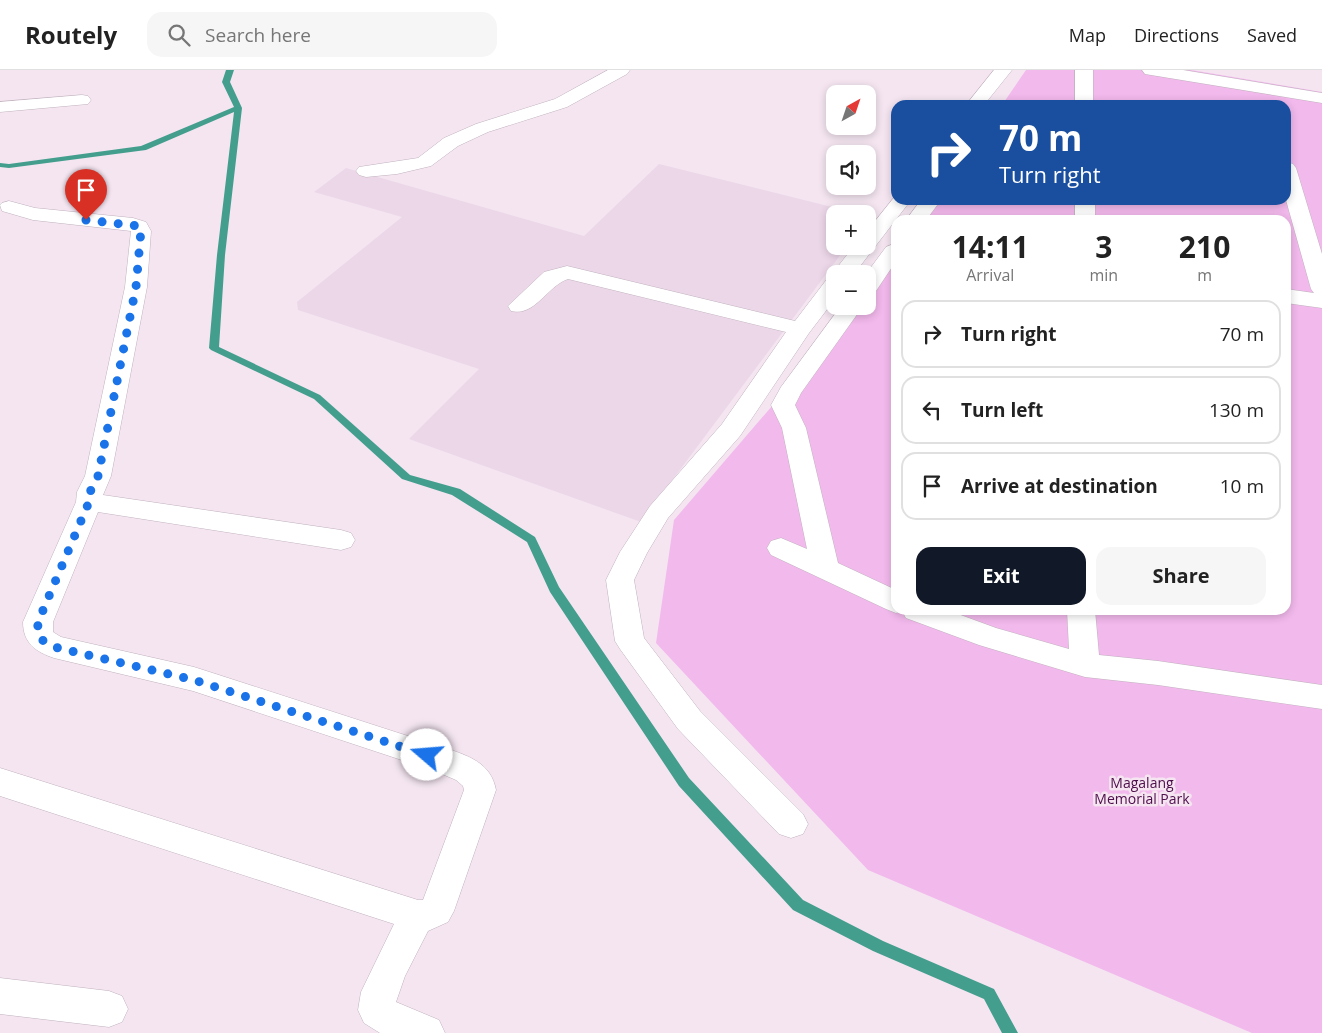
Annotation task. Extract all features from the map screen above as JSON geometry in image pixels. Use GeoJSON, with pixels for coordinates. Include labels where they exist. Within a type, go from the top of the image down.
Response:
{"type":"FeatureCollection","features":[{"type":"Feature","properties":{"kind":"street"},"geometry":{"type":"LineString","coordinates":[[366,171],[397,168],[424,162],[451,142],[482,128],[561,103],[621,70]]}},
{"type":"Feature","properties":{"kind":"street"},"geometry":{"type":"LineString","coordinates":[[979,100],[1003,70]]}},
{"type":"Feature","properties":{"kind":"street"},"geometry":{"type":"LineString","coordinates":[[1084,70],[1084,100]]}},
{"type":"Feature","properties":{"kind":"street"},"geometry":{"type":"LineString","coordinates":[[1151,70],[1322,83]]}},
{"type":"Feature","properties":{"kind":"street"},"geometry":{"type":"LineString","coordinates":[[1254,77],[1322,98]]}},
{"type":"Feature","properties":{"kind":"street"},"geometry":{"type":"LineString","coordinates":[[1254,77],[1266,100]]}},
{"type":"Feature","properties":{"kind":"street"},"geometry":{"type":"LineString","coordinates":[[0,107],[82,100]]}},
{"type":"Feature","properties":{"kind":"street"},"geometry":{"type":"LineString","coordinates":[[1291,185],[1322,289]]}},
{"type":"Feature","properties":{"kind":"street"},"geometry":{"type":"LineString","coordinates":[[876,232],[897,205]]}},
{"type":"Feature","properties":{"kind":"street"},"geometry":{"type":"LineString","coordinates":[[0,782],[400,912],[418,916],[430,915],[436,911],[480,790],[480,782],[471,772],[444,761],[194,680],[54,647],[41,640],[37,633],[38,622],[89,502],[90,492],[98,476],[136,287],[141,230],[139,226],[133,224],[33,214],[9,208]]}},
{"type":"Feature","properties":{"kind":"street"},"geometry":{"type":"LineString","coordinates":[[876,274],[891,252]]}},
{"type":"Feature","properties":{"kind":"street"},"geometry":{"type":"LineString","coordinates":[[850,265],[858,255]]}},
{"type":"Feature","properties":{"kind":"street"},"geometry":{"type":"LineString","coordinates":[[519,306],[552,277],[567,272],[800,329]]}},
{"type":"Feature","properties":{"kind":"street"},"geometry":{"type":"LineString","coordinates":[[791,824],[689,720],[630,641],[620,580],[634,552],[659,512],[731,430],[800,329],[826,296]]}},
{"type":"Feature","properties":{"kind":"street"},"geometry":{"type":"LineString","coordinates":[[1291,297],[1322,301]]}},
{"type":"Feature","properties":{"kind":"street"},"geometry":{"type":"LineString","coordinates":[[825,569],[794,428],[783,405],[790,392],[846,315]]}},
{"type":"Feature","properties":{"kind":"street"},"geometry":{"type":"LineString","coordinates":[[89,502],[341,540]]}},
{"type":"Feature","properties":{"kind":"street"},"geometry":{"type":"LineString","coordinates":[[781,548],[891,600]]}},
{"type":"Feature","properties":{"kind":"street"},"geometry":{"type":"LineString","coordinates":[[930,615],[989,637],[1085,665],[1158,673],[1322,697]]}},
{"type":"Feature","properties":{"kind":"street"},"geometry":{"type":"LineString","coordinates":[[1081,615],[1085,665]]}},
{"type":"Feature","properties":{"kind":"street"},"geometry":{"type":"LineString","coordinates":[[418,916],[381,987],[376,1003],[377,1010],[384,1016],[426,1033]]}},
{"type":"Feature","properties":{"kind":"street"},"geometry":{"type":"LineString","coordinates":[[0,996],[109,1009]]}},
{"type":"Feature","properties":{"kind":"shaded area"},"geometry":{"type":"Polygon","coordinates":[[[659,164],[826,206],[826,255],[840,255],[833,265],[826,265],[826,274],[641,522],[409,439],[479,369],[298,310],[297,302],[402,217],[314,192],[346,168],[584,236],[659,164]]]}},
{"type":"Feature","properties":{"kind":"green space","name":"Magalang Memorial Park"},"geometry":{"type":"Polygon","coordinates":[[[1026,70],[1191,70],[1322,92],[1322,1033],[1252,1033],[868,870],[656,643],[674,520],[850,315],[876,315],[876,284],[891,263],[891,615],[1291,615],[1291,215],[924,215],[932,205],[1291,205],[1291,100],[1005,100],[1026,70]]]}},
{"type":"Feature","properties":{"kind":"waterway"},"geometry":{"type":"LineString","coordinates":[[230,70],[226,82],[238,108]]}},
{"type":"Feature","properties":{"kind":"waterway"},"geometry":{"type":"LineString","coordinates":[[0,165],[9,166],[143,148],[238,108]]}},
{"type":"Feature","properties":{"kind":"waterway"},"geometry":{"type":"LineString","coordinates":[[238,108],[221,255],[214,348],[317,397],[406,477],[456,492],[531,540],[554,589],[684,782],[798,905],[878,946],[989,994],[1010,1033]]}},
{"type":"Feature","properties":{"kind":"route"},"geometry":{"type":"LineString","coordinates":[[86,220],[139,226],[141,230],[136,287],[114,405],[98,476],[90,492],[89,502],[38,622],[37,633],[41,640],[54,647],[194,680],[427,755]]}}]}
